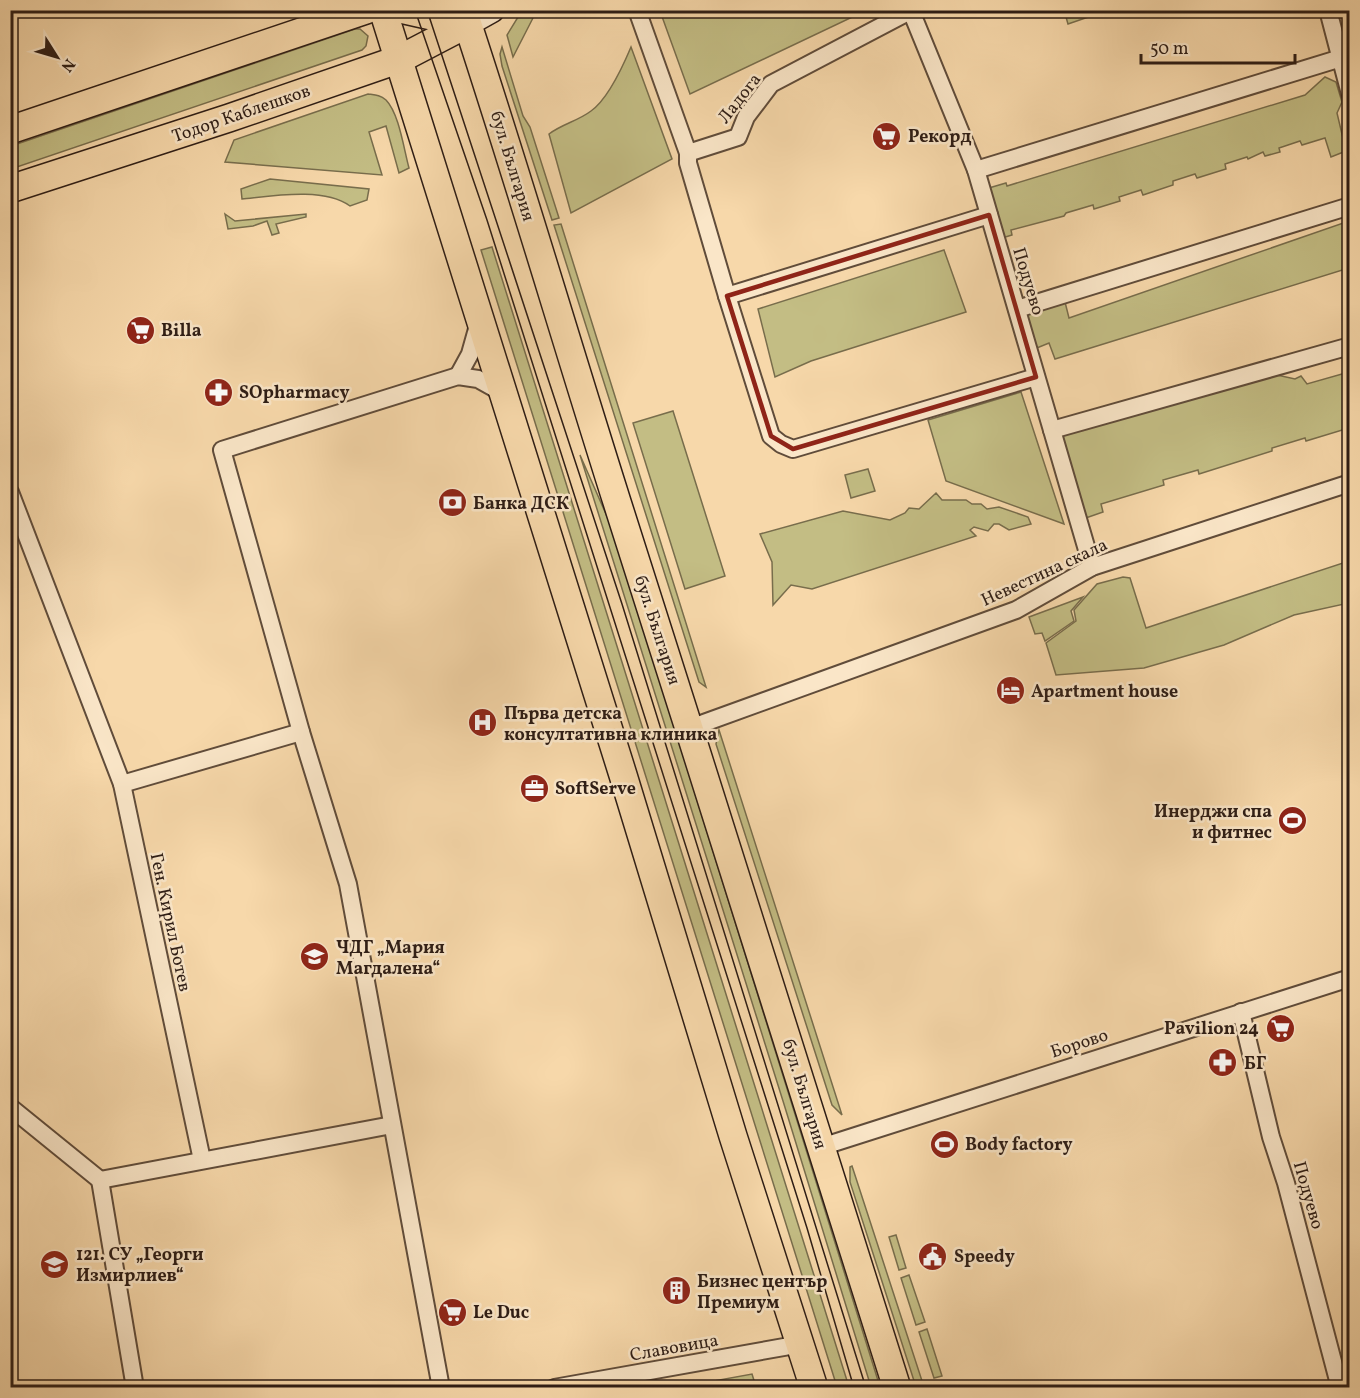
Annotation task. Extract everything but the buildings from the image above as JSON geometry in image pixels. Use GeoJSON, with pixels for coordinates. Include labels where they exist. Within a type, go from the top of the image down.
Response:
{"type":"FeatureCollection","features":[{"type":"Feature","properties":{"kind":"main road"},"geometry":{"type":"LineString","coordinates":[[10,130],[366,10]]}},
{"type":"Feature","properties":{"kind":"main road"},"geometry":{"type":"LineString","coordinates":[[383,10],[733,1136],[814,1388]]}},
{"type":"Feature","properties":{"kind":"main road"},"geometry":{"type":"LineString","coordinates":[[405,10],[465,17]]}},
{"type":"Feature","properties":{"kind":"main road","name":"Тодор Каблешков"},"geometry":{"type":"LineString","coordinates":[[10,189],[229,118],[399,59],[465,17],[492,10]]}},
{"type":"Feature","properties":{"kind":"main road","name":"бул. България"},"geometry":{"type":"LineString","coordinates":[[465,17],[897,1388]]}},
{"type":"Feature","properties":{"kind":"street"},"geometry":{"type":"LineString","coordinates":[[637,10],[688,153],[688,163],[727,296],[771,436],[792,449],[1036,377]]}},
{"type":"Feature","properties":{"kind":"street"},"geometry":{"type":"LineString","coordinates":[[1328,10],[1350,94]]}},
{"type":"Feature","properties":{"kind":"street","name":"Ладога"},"geometry":{"type":"LineString","coordinates":[[688,153],[738,137],[746,117],[771,84],[912,11]]}},
{"type":"Feature","properties":{"kind":"street","name":"Подуево"},"geometry":{"type":"LineString","coordinates":[[912,11],[976,170],[1092,567]]}},
{"type":"Feature","properties":{"kind":"street"},"geometry":{"type":"LineString","coordinates":[[976,170],[1341,58]]}},
{"type":"Feature","properties":{"kind":"street"},"geometry":{"type":"LineString","coordinates":[[1017,309],[1350,206]]}},
{"type":"Feature","properties":{"kind":"street"},"geometry":{"type":"LineString","coordinates":[[727,296],[989,215]]}},
{"type":"Feature","properties":{"kind":"street"},"geometry":{"type":"LineString","coordinates":[[458,376],[476,337],[480,318]]}},
{"type":"Feature","properties":{"kind":"street"},"geometry":{"type":"LineString","coordinates":[[1052,430],[1350,346]]}},
{"type":"Feature","properties":{"kind":"street"},"geometry":{"type":"LineString","coordinates":[[441,1388],[348,884],[301,732],[222,450],[458,376],[478,379],[504,394]]}},
{"type":"Feature","properties":{"kind":"street","name":"Невестина скала"},"geometry":{"type":"LineString","coordinates":[[690,728],[1016,610],[1092,567],[1350,483]]}},
{"type":"Feature","properties":{"kind":"street","name":"Ген. Кирил Ботев"},"geometry":{"type":"LineString","coordinates":[[10,492],[122,784],[202,1160]]}},
{"type":"Feature","properties":{"kind":"street"},"geometry":{"type":"LineString","coordinates":[[122,784],[301,732]]}},
{"type":"Feature","properties":{"kind":"street","name":"Борово"},"geometry":{"type":"LineString","coordinates":[[821,1147],[1350,978]]}},
{"type":"Feature","properties":{"kind":"street","name":"Подуево"},"geometry":{"type":"LineString","coordinates":[[1241,1012],[1271,1137],[1286,1183],[1341,1388]]}},
{"type":"Feature","properties":{"kind":"street"},"geometry":{"type":"LineString","coordinates":[[10,1107],[100,1180],[135,1388]]}},
{"type":"Feature","properties":{"kind":"street"},"geometry":{"type":"LineString","coordinates":[[100,1180],[392,1125]]}},
{"type":"Feature","properties":{"kind":"street","name":"Славовица"},"geometry":{"type":"LineString","coordinates":[[554,1388],[801,1344]]}},
{"type":"Feature","properties":{"kind":"highlighted area"},"geometry":{"type":"Polygon","coordinates":[[[989,215],[1036,377],[793,449],[771,436],[727,296],[989,215]]]}},
{"type":"Feature","properties":{"kind":"shaded area"},"geometry":{"type":"Polygon","coordinates":[[[709,10],[865,11],[690,94],[660,11],[689,11],[691,16],[709,10]]]}},
{"type":"Feature","properties":{"kind":"shaded area"},"geometry":{"type":"Polygon","coordinates":[[[1064,10],[1106,10],[1106,11],[1068,24],[1064,10]]]}},
{"type":"Feature","properties":{"kind":"shaded area"},"geometry":{"type":"Polygon","coordinates":[[[527,11],[547,12],[534,16],[513,57],[507,35],[518,17],[527,11]]]}},
{"type":"Feature","properties":{"kind":"shaded area"},"geometry":{"type":"Polygon","coordinates":[[[360,29],[368,36],[366,46],[362,50],[11,169],[11,146],[360,29]]]}},
{"type":"Feature","properties":{"kind":"shaded area"},"geometry":{"type":"Polygon","coordinates":[[[502,47],[523,116],[530,127],[559,218],[552,220],[502,66],[500,54],[502,47]]]}},
{"type":"Feature","properties":{"kind":"shaded area"},"geometry":{"type":"Polygon","coordinates":[[[631,47],[672,159],[571,213],[549,134],[597,106],[614,82],[631,47]]]}},
{"type":"Feature","properties":{"kind":"shaded area"},"geometry":{"type":"Polygon","coordinates":[[[1325,77],[1336,82],[1342,102],[1337,113],[1346,151],[1331,157],[1325,138],[1302,145],[1300,141],[1279,148],[1280,152],[1265,156],[1263,152],[1248,159],[1247,157],[1225,164],[1226,169],[1197,178],[1195,174],[1173,181],[1173,185],[1143,195],[1141,190],[1119,197],[1120,201],[1094,209],[1093,205],[1066,213],[1064,216],[1011,230],[1012,235],[1002,238],[982,190],[1006,183],[1007,186],[1305,95],[1325,77]]]}},
{"type":"Feature","properties":{"kind":"shaded area"},"geometry":{"type":"Polygon","coordinates":[[[368,94],[384,98],[391,106],[409,168],[399,173],[386,126],[369,132],[382,175],[225,162],[234,140],[368,94]]]}},
{"type":"Feature","properties":{"kind":"shaded area"},"geometry":{"type":"Polygon","coordinates":[[[270,179],[369,189],[367,200],[350,206],[326,196],[298,194],[242,199],[241,189],[270,179]]]}},
{"type":"Feature","properties":{"kind":"shaded area"},"geometry":{"type":"Polygon","coordinates":[[[225,214],[235,221],[306,214],[306,217],[276,224],[279,233],[272,235],[267,221],[253,226],[228,229],[225,214]]]}},
{"type":"Feature","properties":{"kind":"shaded area"},"geometry":{"type":"Polygon","coordinates":[[[1349,221],[1349,268],[1055,359],[1049,343],[1032,350],[1021,312],[1064,298],[1069,318],[1349,221]]]}},
{"type":"Feature","properties":{"kind":"shaded area"},"geometry":{"type":"Polygon","coordinates":[[[561,224],[706,687],[699,682],[554,225],[561,224]]]}},
{"type":"Feature","properties":{"kind":"shaded area"},"geometry":{"type":"Polygon","coordinates":[[[492,247],[849,1387],[837,1387],[481,250],[492,247]]]}},
{"type":"Feature","properties":{"kind":"shaded area"},"geometry":{"type":"Polygon","coordinates":[[[944,250],[966,312],[811,361],[775,377],[758,309],[944,250]]]}},
{"type":"Feature","properties":{"kind":"shaded area"},"geometry":{"type":"Polygon","coordinates":[[[1349,372],[1349,428],[1272,448],[1272,451],[1199,474],[1198,470],[1163,480],[1164,485],[1101,504],[1103,512],[1080,520],[1053,430],[1277,375],[1295,379],[1301,376],[1307,384],[1349,372]]]}},
{"type":"Feature","properties":{"kind":"shaded area"},"geometry":{"type":"Polygon","coordinates":[[[1021,392],[1064,524],[946,481],[928,420],[1021,392]]]}},
{"type":"Feature","properties":{"kind":"shaded area"},"geometry":{"type":"Polygon","coordinates":[[[673,411],[725,576],[685,589],[633,423],[673,411]]]}},
{"type":"Feature","properties":{"kind":"shaded area"},"geometry":{"type":"Polygon","coordinates":[[[580,455],[613,530],[880,1387],[871,1387],[580,455]]]}},
{"type":"Feature","properties":{"kind":"shaded area"},"geometry":{"type":"Polygon","coordinates":[[[868,469],[875,491],[851,498],[845,475],[868,469]]]}},
{"type":"Feature","properties":{"kind":"shaded area"},"geometry":{"type":"Polygon","coordinates":[[[936,493],[942,500],[966,500],[972,504],[981,504],[987,509],[999,507],[1028,517],[1031,524],[1009,530],[999,524],[994,524],[988,531],[974,527],[970,530],[976,536],[812,589],[791,585],[773,605],[772,562],[760,534],[843,511],[890,520],[905,513],[909,508],[919,509],[936,493]]]}},
{"type":"Feature","properties":{"kind":"shaded area"},"geometry":{"type":"Polygon","coordinates":[[[1349,561],[1349,603],[1294,615],[1224,645],[1144,668],[1056,675],[1046,643],[1076,621],[1074,610],[1097,584],[1123,577],[1130,578],[1146,628],[1349,561]]]}},
{"type":"Feature","properties":{"kind":"shaded area"},"geometry":{"type":"Polygon","coordinates":[[[1083,597],[1071,611],[1074,621],[1045,641],[1042,633],[1035,634],[1029,617],[1083,597]]]}},
{"type":"Feature","properties":{"kind":"shaded area"},"geometry":{"type":"Polygon","coordinates":[[[719,730],[842,1115],[832,1105],[716,744],[719,730]]]}},
{"type":"Feature","properties":{"kind":"shaded area"},"geometry":{"type":"Polygon","coordinates":[[[852,1166],[924,1387],[916,1387],[850,1182],[850,1167],[852,1166]]]}},
{"type":"Feature","properties":{"kind":"shaded area"},"geometry":{"type":"Polygon","coordinates":[[[896,1235],[906,1268],[899,1270],[889,1237],[896,1235]]]}},
{"type":"Feature","properties":{"kind":"shaded area"},"geometry":{"type":"Polygon","coordinates":[[[909,1275],[925,1322],[916,1325],[901,1278],[909,1275]]]}},
{"type":"Feature","properties":{"kind":"shaded area"},"geometry":{"type":"Polygon","coordinates":[[[927,1329],[942,1376],[934,1378],[919,1332],[927,1329]]]}},
{"type":"Feature","properties":{"kind":"shaded area"},"geometry":{"type":"Polygon","coordinates":[[[752,1374],[756,1387],[681,1387],[752,1374]]]}},
{"type":"Feature","properties":{"kind":"tram line"},"geometry":{"type":"LineString","coordinates":[[415,10],[487,220],[807,1228],[854,1388]]}},
{"type":"Feature","properties":{"kind":"tram line"},"geometry":{"type":"LineString","coordinates":[[427,10],[622,604],[866,1388]]}},
{"type":"Feature","properties":{"kind":"place","name":"Рекорд"},"geometry":{"type":"Point","coordinates":[887,136]}},
{"type":"Feature","properties":{"kind":"place","name":"Billa"},"geometry":{"type":"Point","coordinates":[140,330]}},
{"type":"Feature","properties":{"kind":"place","name":"SOpharmacy"},"geometry":{"type":"Point","coordinates":[218,392]}},
{"type":"Feature","properties":{"kind":"place","name":"Банка ДСК"},"geometry":{"type":"Point","coordinates":[452,503]}},
{"type":"Feature","properties":{"kind":"place","name":"Apartment house"},"geometry":{"type":"Point","coordinates":[1010,691]}},
{"type":"Feature","properties":{"kind":"place","name":"Първа детска консултативна клиника"},"geometry":{"type":"Point","coordinates":[483,723]}},
{"type":"Feature","properties":{"kind":"place","name":"SoftServe"},"geometry":{"type":"Point","coordinates":[534,788]}},
{"type":"Feature","properties":{"kind":"place","name":"Инерджи спа и фитнес"},"geometry":{"type":"Point","coordinates":[1293,821]}},
{"type":"Feature","properties":{"kind":"place","name":"ЧДГ „Мария Магдалена“"},"geometry":{"type":"Point","coordinates":[315,957]}},
{"type":"Feature","properties":{"kind":"place","name":"Pavilion 24"},"geometry":{"type":"Point","coordinates":[1280,1028]}},
{"type":"Feature","properties":{"kind":"place","name":"БГ"},"geometry":{"type":"Point","coordinates":[1223,1063]}},
{"type":"Feature","properties":{"kind":"place","name":"Body factory"},"geometry":{"type":"Point","coordinates":[944,1144]}},
{"type":"Feature","properties":{"kind":"place","name":"Speedy"},"geometry":{"type":"Point","coordinates":[933,1256]}},
{"type":"Feature","properties":{"kind":"place","name":"121. СУ „Георги Измирлиев“"},"geometry":{"type":"Point","coordinates":[55,1264]}},
{"type":"Feature","properties":{"kind":"place","name":"Бизнес център Премиум"},"geometry":{"type":"Point","coordinates":[676,1291]}},
{"type":"Feature","properties":{"kind":"place","name":"Le Duc"},"geometry":{"type":"Point","coordinates":[452,1312]}}]}
